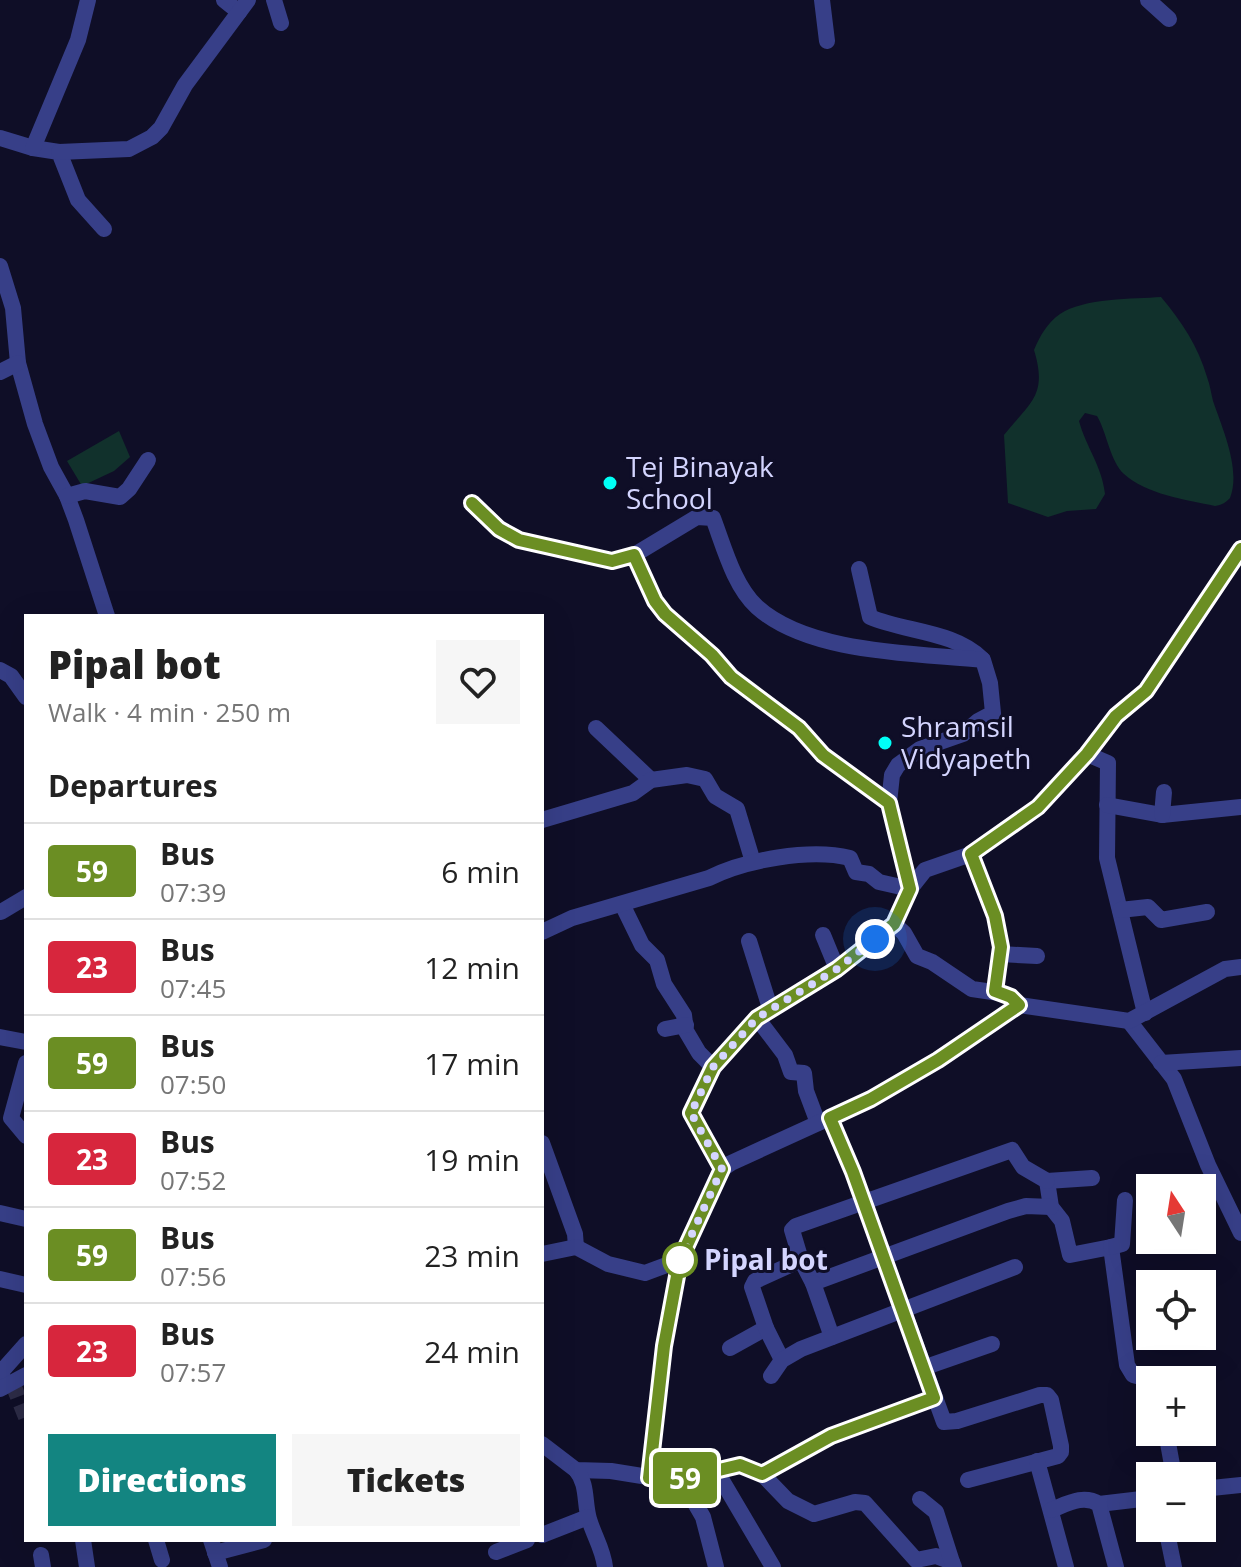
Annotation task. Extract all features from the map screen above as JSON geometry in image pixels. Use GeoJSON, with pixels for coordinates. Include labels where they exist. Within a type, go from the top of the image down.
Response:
{"type":"FeatureCollection","features":[{"type":"Feature","properties":{"kind":"street"},"geometry":{"type":"LineString","coordinates":[[33,148],[78,40],[88,0]]}},
{"type":"Feature","properties":{"kind":"street"},"geometry":{"type":"LineString","coordinates":[[0,138],[59,152],[129,149],[152,137],[161,128],[185,85],[244,6],[224,0]]}},
{"type":"Feature","properties":{"kind":"street"},"geometry":{"type":"LineString","coordinates":[[274,0],[281,23]]}},
{"type":"Feature","properties":{"kind":"street"},"geometry":{"type":"LineString","coordinates":[[822,0],[827,41]]}},
{"type":"Feature","properties":{"kind":"street"},"geometry":{"type":"LineString","coordinates":[[1148,0],[1169,19]]}},
{"type":"Feature","properties":{"kind":"street"},"geometry":{"type":"LineString","coordinates":[[59,152],[78,200],[104,229]]}},
{"type":"Feature","properties":{"kind":"street"},"geometry":{"type":"LineString","coordinates":[[0,266],[13,308],[18,363],[45,452],[67,496],[106,614]]}},
{"type":"Feature","properties":{"kind":"street"},"geometry":{"type":"LineString","coordinates":[[0,372],[18,363]]}},
{"type":"Feature","properties":{"kind":"street"},"geometry":{"type":"LineString","coordinates":[[67,496],[85,491],[120,497],[148,460]]}},
{"type":"Feature","properties":{"kind":"street"},"geometry":{"type":"LineString","coordinates":[[472,503],[499,529],[519,540],[612,561],[634,555],[697,517],[713,518],[731,565],[745,590],[756,606],[787,627],[819,638],[885,652],[983,660]]}},
{"type":"Feature","properties":{"kind":"street"},"geometry":{"type":"LineString","coordinates":[[722,1169],[691,1113],[713,1067],[764,1013],[837,969],[894,924],[910,889],[925,870],[971,854],[1038,807],[1087,754],[1116,716],[1146,691],[1234,570],[1241,549]]}},
{"type":"Feature","properties":{"kind":"street"},"geometry":{"type":"LineString","coordinates":[[634,555],[655,601],[665,614],[712,655],[731,677],[799,728],[823,755],[889,803]]}},
{"type":"Feature","properties":{"kind":"street"},"geometry":{"type":"LineString","coordinates":[[859,569],[870,617],[972,649],[983,660],[990,683],[993,713],[963,734],[920,749],[898,765],[892,775],[889,803],[910,889]]}},
{"type":"Feature","properties":{"kind":"street"},"geometry":{"type":"LineString","coordinates":[[0,670],[11,676],[24,694]]}},
{"type":"Feature","properties":{"kind":"street"},"geometry":{"type":"LineString","coordinates":[[596,728],[651,780]]}},
{"type":"Feature","properties":{"kind":"street"},"geometry":{"type":"LineString","coordinates":[[1087,754],[1108,763],[1107,858],[1120,910],[1137,1017],[1161,1063],[1174,1079],[1208,1165],[1241,1233]]}},
{"type":"Feature","properties":{"kind":"street"},"geometry":{"type":"LineString","coordinates":[[544,819],[633,793],[651,780],[687,775],[705,779],[715,796],[737,809],[753,862]]}},
{"type":"Feature","properties":{"kind":"street"},"geometry":{"type":"LineString","coordinates":[[1162,815],[1164,792]]}},
{"type":"Feature","properties":{"kind":"street"},"geometry":{"type":"LineString","coordinates":[[1107,805],[1162,815],[1241,807]]}},
{"type":"Feature","properties":{"kind":"street"},"geometry":{"type":"LineString","coordinates":[[971,854],[995,916],[1000,954],[995,991]]}},
{"type":"Feature","properties":{"kind":"street"},"geometry":{"type":"LineString","coordinates":[[544,931],[572,918],[753,862],[801,855],[850,858],[856,872],[869,874],[879,882],[910,889]]}},
{"type":"Feature","properties":{"kind":"street"},"geometry":{"type":"LineString","coordinates":[[1,912],[24,898]]}},
{"type":"Feature","properties":{"kind":"street"},"geometry":{"type":"LineString","coordinates":[[622,904],[642,945],[657,960],[664,984],[676,1000],[686,1031],[699,1053],[713,1067]]}},
{"type":"Feature","properties":{"kind":"street"},"geometry":{"type":"LineString","coordinates":[[1120,910],[1148,907],[1161,920],[1207,912]]}},
{"type":"Feature","properties":{"kind":"street"},"geometry":{"type":"LineString","coordinates":[[894,924],[904,933],[917,956],[932,962],[972,989],[995,991],[1011,997],[1019,1005],[1137,1017],[1225,969],[1241,967]]}},
{"type":"Feature","properties":{"kind":"street"},"geometry":{"type":"LineString","coordinates":[[823,935],[837,969]]}},
{"type":"Feature","properties":{"kind":"street"},"geometry":{"type":"LineString","coordinates":[[749,941],[764,1013],[791,1072],[804,1073],[806,1091],[824,1120],[863,1201],[934,1398],[946,1423],[1047,1395],[1051,1400],[1061,1452],[1058,1456],[968,1480]]}},
{"type":"Feature","properties":{"kind":"street"},"geometry":{"type":"LineString","coordinates":[[1000,954],[1037,956]]}},
{"type":"Feature","properties":{"kind":"street"},"geometry":{"type":"LineString","coordinates":[[649,1478],[664,1346],[680,1260],[722,1169],[742,1156],[871,1099],[938,1060],[1019,1005]]}},
{"type":"Feature","properties":{"kind":"street"},"geometry":{"type":"LineString","coordinates":[[665,1029],[686,1025]]}},
{"type":"Feature","properties":{"kind":"street"},"geometry":{"type":"LineString","coordinates":[[0,1037],[24,1042]]}},
{"type":"Feature","properties":{"kind":"street"},"geometry":{"type":"LineString","coordinates":[[1161,1063],[1241,1058]]}},
{"type":"Feature","properties":{"kind":"street"},"geometry":{"type":"LineString","coordinates":[[24,1070],[11,1118],[24,1134]]}},
{"type":"Feature","properties":{"kind":"street"},"geometry":{"type":"LineString","coordinates":[[544,1149],[575,1234],[576,1247]]}},
{"type":"Feature","properties":{"kind":"street"},"geometry":{"type":"LineString","coordinates":[[832,1337],[813,1283],[801,1260],[792,1230],[796,1226],[1012,1150],[1023,1167],[1047,1181],[1092,1178]]}},
{"type":"Feature","properties":{"kind":"street"},"geometry":{"type":"LineString","coordinates":[[1047,1181],[1051,1207],[1062,1221],[1070,1255],[1122,1244],[1125,1200]]}},
{"type":"Feature","properties":{"kind":"street"},"geometry":{"type":"LineString","coordinates":[[813,1283],[1008,1211],[1026,1206],[1051,1207]]}},
{"type":"Feature","properties":{"kind":"street"},"geometry":{"type":"LineString","coordinates":[[0,1213],[24,1219]]}},
{"type":"Feature","properties":{"kind":"street"},"geometry":{"type":"LineString","coordinates":[[544,1254],[576,1247],[608,1264],[645,1273],[680,1260]]}},
{"type":"Feature","properties":{"kind":"street"},"geometry":{"type":"LineString","coordinates":[[1111,1247],[1127,1365],[1136,1376]]}},
{"type":"Feature","properties":{"kind":"street"},"geometry":{"type":"LineString","coordinates":[[782,1360],[766,1328],[752,1287],[755,1281],[801,1260]]}},
{"type":"Feature","properties":{"kind":"street"},"geometry":{"type":"LineString","coordinates":[[771,1376],[782,1360],[801,1349],[1015,1267]]}},
{"type":"Feature","properties":{"kind":"street"},"geometry":{"type":"LineString","coordinates":[[0,1279],[24,1285]]}},
{"type":"Feature","properties":{"kind":"street"},"geometry":{"type":"LineString","coordinates":[[730,1348],[766,1328]]}},
{"type":"Feature","properties":{"kind":"street"},"geometry":{"type":"LineString","coordinates":[[923,1368],[992,1344]]}},
{"type":"Feature","properties":{"kind":"street"},"geometry":{"type":"LineString","coordinates":[[24,1347],[2,1371],[2,1388],[24,1376]]}},
{"type":"Feature","properties":{"kind":"street"},"geometry":{"type":"LineString","coordinates":[[762,1474],[831,1436],[934,1398]]}},
{"type":"Feature","properties":{"kind":"street"},"geometry":{"type":"LineString","coordinates":[[544,1446],[581,1476],[588,1517],[603,1551],[605,1567]]}},
{"type":"Feature","properties":{"kind":"street"},"geometry":{"type":"LineString","coordinates":[[1037,1461],[1066,1567]]}},
{"type":"Feature","properties":{"kind":"street"},"geometry":{"type":"LineString","coordinates":[[576,1470],[611,1471],[673,1481],[740,1465],[762,1474],[788,1501],[814,1514],[855,1502],[865,1503],[917,1563],[936,1556],[953,1565]]}},
{"type":"Feature","properties":{"kind":"street"},"geometry":{"type":"LineString","coordinates":[[717,1472],[773,1567]]}},
{"type":"Feature","properties":{"kind":"street"},"geometry":{"type":"LineString","coordinates":[[681,1479],[703,1517],[716,1567]]}},
{"type":"Feature","properties":{"kind":"street"},"geometry":{"type":"LineString","coordinates":[[1216,1488],[1241,1485]]}},
{"type":"Feature","properties":{"kind":"street"},"geometry":{"type":"LineString","coordinates":[[920,1499],[936,1512],[953,1565]]}},
{"type":"Feature","properties":{"kind":"street"},"geometry":{"type":"LineString","coordinates":[[1051,1510],[1080,1499],[1092,1499],[1099,1504],[1116,1567]]}},
{"type":"Feature","properties":{"kind":"street"},"geometry":{"type":"LineString","coordinates":[[1099,1504],[1136,1500]]}},
{"type":"Feature","properties":{"kind":"street"},"geometry":{"type":"LineString","coordinates":[[544,1534],[588,1517]]}},
{"type":"Feature","properties":{"kind":"street"},"geometry":{"type":"LineString","coordinates":[[83,1542],[87,1567]]}},
{"type":"Feature","properties":{"kind":"street"},"geometry":{"type":"LineString","coordinates":[[157,1542],[162,1560]]}},
{"type":"Feature","properties":{"kind":"street"},"geometry":{"type":"LineString","coordinates":[[215,1553],[256,1542]]}},
{"type":"Feature","properties":{"kind":"street"},"geometry":{"type":"LineString","coordinates":[[496,1552],[522,1542]]}},
{"type":"Feature","properties":{"kind":"street"},"geometry":{"type":"LineString","coordinates":[[1169,1542],[1174,1567]]}},
{"type":"Feature","properties":{"kind":"green space"},"geometry":{"type":"Polygon","coordinates":[[[1161,297],[1188,335],[1209,383],[1232,463],[1230,498],[1215,506],[1143,487],[1124,474],[1115,462],[1097,416],[1085,413],[1079,421],[1101,474],[1105,494],[1096,509],[1067,511],[1048,517],[1008,503],[1004,435],[1029,406],[1038,388],[1034,350],[1041,335],[1060,314],[1082,305],[1161,297]]]}},
{"type":"Feature","properties":{"kind":"green space"},"geometry":{"type":"Polygon","coordinates":[[[119,431],[130,457],[114,471],[82,486],[67,461],[119,431]]]}},
{"type":"Feature","properties":{"kind":"tunnel"},"geometry":{"type":"LineString","coordinates":[[12,1382],[24,1412]]}},
{"type":"Feature","properties":{"kind":"bus line","name":"59"},"geometry":{"type":"LineString","coordinates":[[472,503],[499,529],[519,540],[612,561],[634,555],[655,601],[665,614],[712,655],[731,677],[799,728],[823,755],[889,803],[910,889],[894,924],[837,969],[757,1018],[713,1067],[691,1113],[722,1169],[680,1260],[664,1346],[649,1478],[673,1481],[740,1465],[762,1474],[831,1436],[934,1398],[853,1172],[830,1118],[871,1099],[938,1060],[1019,1005],[1006,994],[995,991],[1001,947],[995,916],[971,854],[1038,807],[1087,754],[1116,716],[1146,691],[1241,549]]}},
{"type":"Feature","properties":{"kind":"place","name":"Tej Binayak School"},"geometry":{"type":"Point","coordinates":[610,483]}},
{"type":"Feature","properties":{"kind":"place","name":"Shramsil Vidyapeth"},"geometry":{"type":"Point","coordinates":[885,743]}},
{"type":"Feature","properties":{"kind":"place","name":"Pipal bot"},"geometry":{"type":"Point","coordinates":[680,1260]}},
{"type":"Feature","properties":{"kind":"route"},"geometry":{"type":"LineString","coordinates":[[680,1260],[722,1169],[691,1113],[713,1067],[757,1018],[837,969],[875,939]]}}]}
